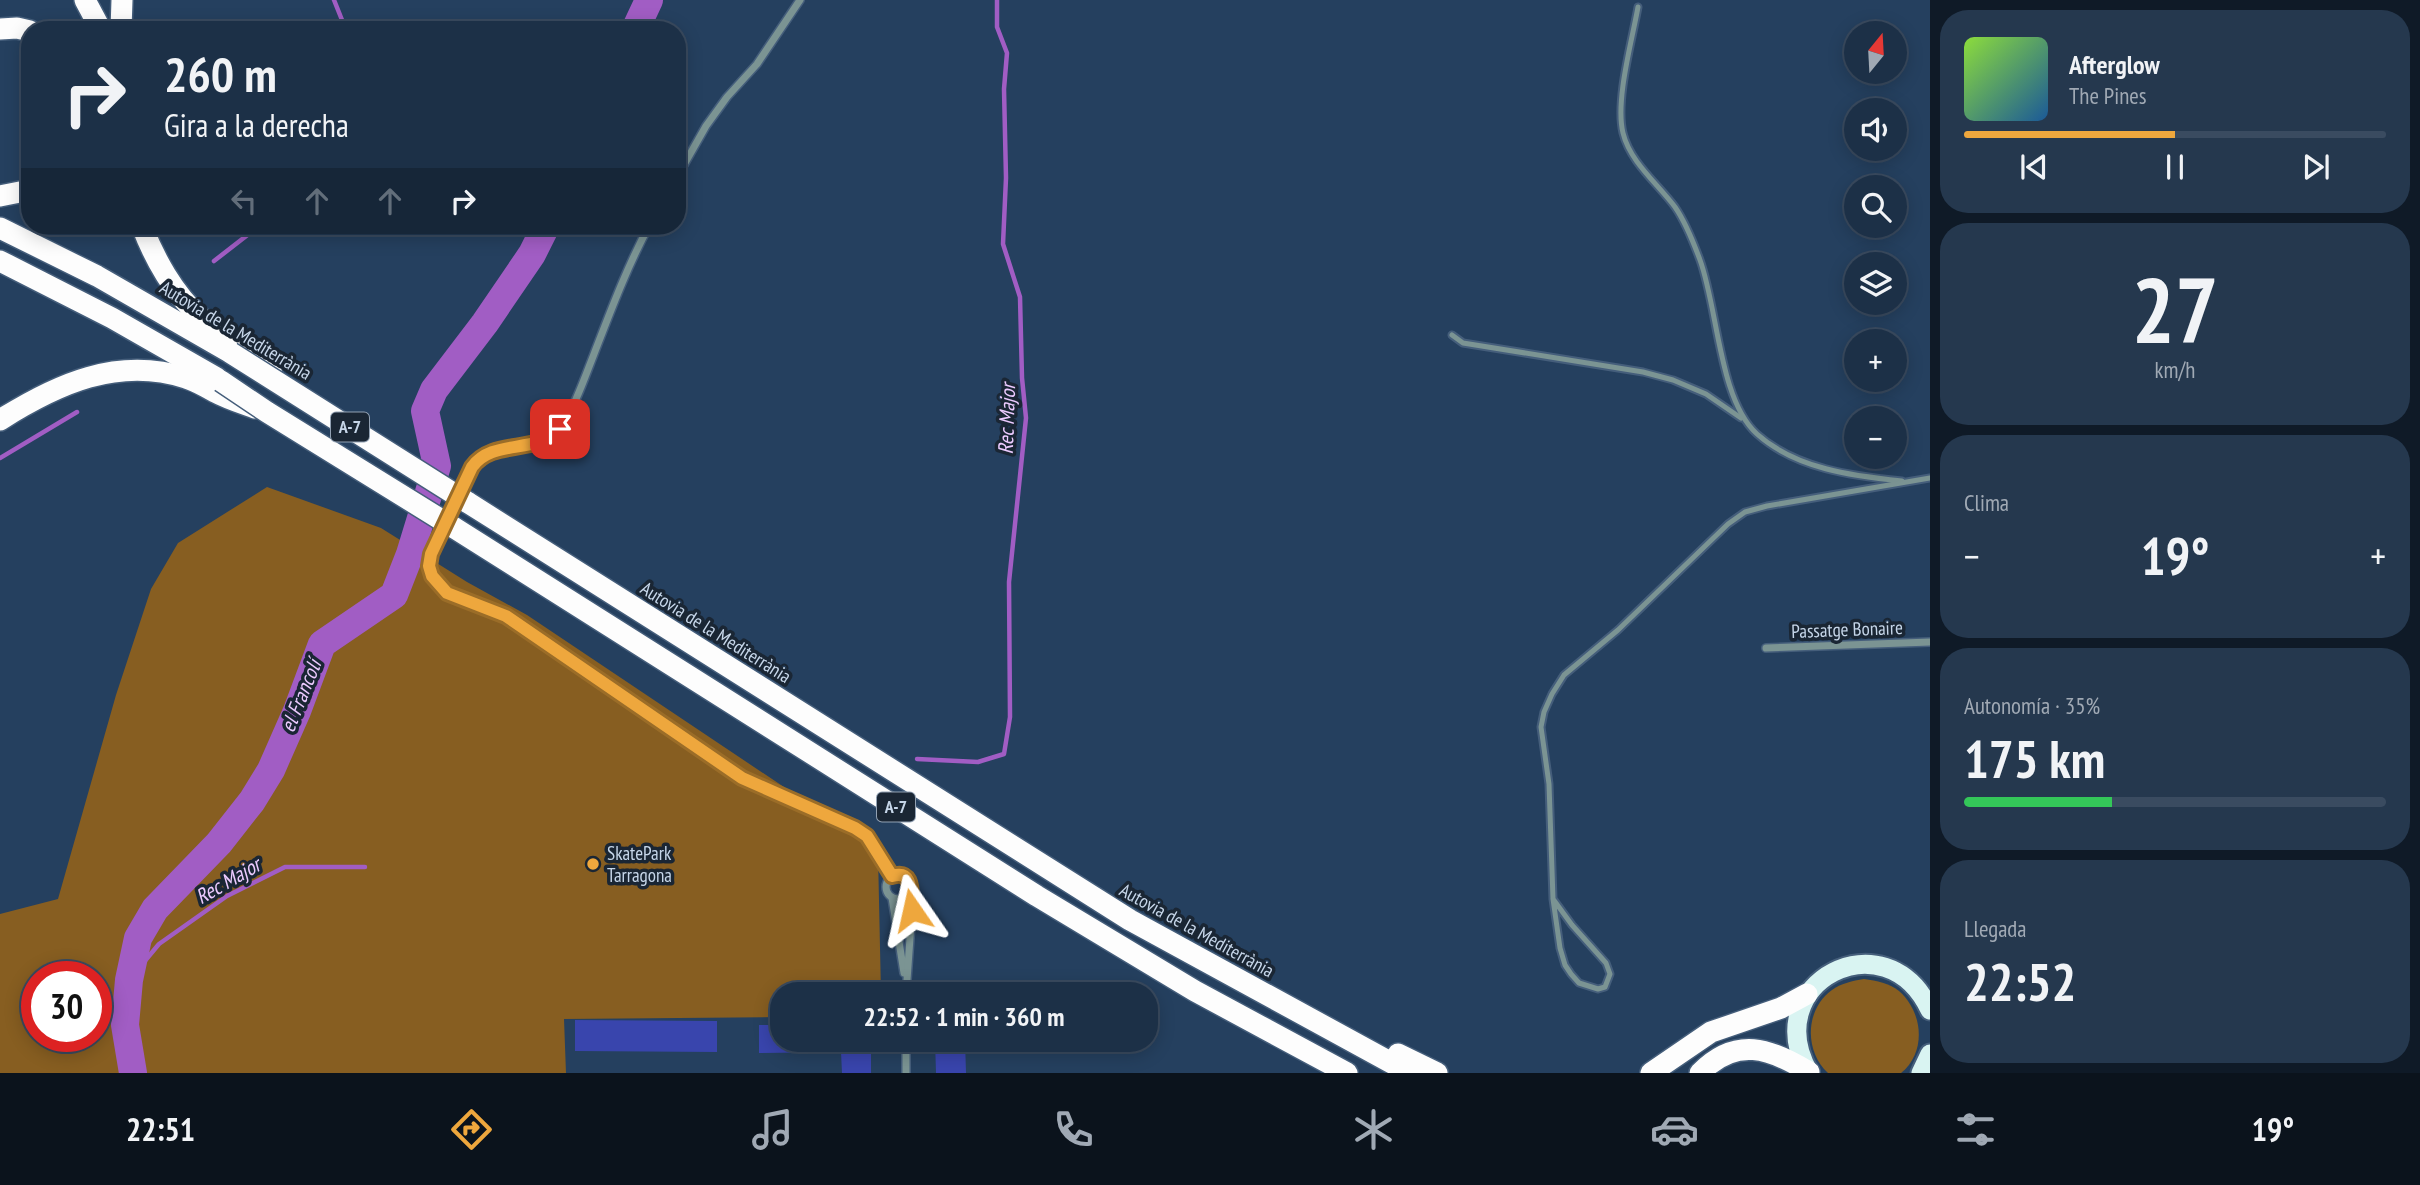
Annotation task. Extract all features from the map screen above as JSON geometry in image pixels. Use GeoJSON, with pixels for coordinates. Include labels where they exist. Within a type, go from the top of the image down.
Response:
{"type":"FeatureCollection","features":[{"type":"Feature","properties":{"kind":"highway"},"geometry":{"type":"LineString","coordinates":[[85,0],[96,21]]}},
{"type":"Feature","properties":{"kind":"highway"},"geometry":{"type":"LineString","coordinates":[[121,21],[122,0]]}},
{"type":"Feature","properties":{"kind":"highway"},"geometry":{"type":"LineString","coordinates":[[0,29],[21,29]]}},
{"type":"Feature","properties":{"kind":"highway"},"geometry":{"type":"LineString","coordinates":[[0,196],[21,192]]}},
{"type":"Feature","properties":{"kind":"highway","name":"Autovia de la Mediterrània"},"geometry":{"type":"LineString","coordinates":[[0,228],[234,348],[282,384],[1130,920],[1410,1073]]}},
{"type":"Feature","properties":{"kind":"highway"},"geometry":{"type":"LineString","coordinates":[[146,235],[158,260],[183,299],[234,348]]}},
{"type":"Feature","properties":{"kind":"highway","name":"A-7"},"geometry":{"type":"LineString","coordinates":[[0,261],[112,318],[218,386],[267,412],[1037,896],[1195,992],[1347,1073]]}},
{"type":"Feature","properties":{"kind":"highway"},"geometry":{"type":"LineString","coordinates":[[0,420],[38,396],[62,385],[109,371],[132,370],[169,374],[218,386]]}},
{"type":"Feature","properties":{"kind":"highway"},"geometry":{"type":"LineString","coordinates":[[1651,1073],[1711,1032],[1781,1008],[1807,994],[1821,979],[1837,969],[1856,964],[1895,970],[1911,981],[1928,1002]]}},
{"type":"Feature","properties":{"kind":"highway"},"geometry":{"type":"LineString","coordinates":[[1807,994],[1799,1013],[1796,1033],[1799,1054],[1809,1073]]}},
{"type":"Feature","properties":{"kind":"highway"},"geometry":{"type":"LineString","coordinates":[[1301,1014],[1437,1073]]}},
{"type":"Feature","properties":{"kind":"highway"},"geometry":{"type":"LineString","coordinates":[[1700,1073],[1731,1052],[1757,1049],[1777,1053],[1809,1073]]}},
{"type":"Feature","properties":{"kind":"highway"},"geometry":{"type":"LineString","coordinates":[[1921,1073],[1930,1054]]}},
{"type":"Feature","properties":{"kind":"street"},"geometry":{"type":"LineString","coordinates":[[686,161],[706,126],[727,97],[757,64],[800,0]]}},
{"type":"Feature","properties":{"kind":"street"},"geometry":{"type":"LineString","coordinates":[[644,235],[631,259],[584,379],[560,429],[552,438],[540,443],[486,453],[478,459],[431,554],[429,566],[432,576],[447,593],[506,616],[742,778],[855,828],[867,836],[892,876]]}},
{"type":"Feature","properties":{"kind":"street","name":"Passatge Bonaire"},"geometry":{"type":"LineString","coordinates":[[1766,648],[1930,642]]}},
{"type":"Feature","properties":{"kind":"street"},"geometry":{"type":"LineString","coordinates":[[898,874],[905,875],[911,886],[910,953],[906,979],[892,898],[886,887],[892,876],[898,874]]}},
{"type":"Feature","properties":{"kind":"street"},"geometry":{"type":"LineString","coordinates":[[892,898],[898,899],[909,893]]}},
{"type":"Feature","properties":{"kind":"street"},"geometry":{"type":"LineString","coordinates":[[906,1052],[906,1073]]}},
{"type":"Feature","properties":{"kind":"lane"},"geometry":{"type":"LineString","coordinates":[[1639,7],[1620,109],[1623,135],[1634,156],[1675,208],[1688,230],[1713,303],[1726,371],[1741,418]]}},
{"type":"Feature","properties":{"kind":"lane"},"geometry":{"type":"LineString","coordinates":[[1452,335],[1463,343],[1585,361],[1673,380],[1706,394],[1780,450],[1806,462],[1849,476],[1909,482]]}},
{"type":"Feature","properties":{"kind":"lane"},"geometry":{"type":"LineString","coordinates":[[1553,899],[1606,963],[1611,974],[1605,987],[1598,989],[1579,983],[1565,965],[1553,899],[1549,784],[1541,727],[1544,712],[1564,675],[1618,630],[1728,524],[1745,512],[1930,478]]}},
{"type":"Feature","properties":{"kind":"shaded area"},"geometry":{"type":"Polygon","coordinates":[[[267,487],[381,528],[467,582],[527,615],[866,842],[867,847],[878,854],[881,982],[770,982],[770,1017],[564,1019],[566,1073],[0,1073],[0,914],[58,899],[116,695],[151,589],[178,543],[267,487]]]}},
{"type":"Feature","properties":{"kind":"shaded area"},"geometry":{"type":"Polygon","coordinates":[[[1864,979],[1895,988],[1913,1010],[1919,1032],[1918,1043],[1915,1054],[1901,1073],[1828,1073],[1815,1053],[1811,1030],[1817,1008],[1823,998],[1836,988],[1864,979]]]}},
{"type":"Feature","properties":{"kind":"building"},"geometry":{"type":"Polygon","coordinates":[[[575,1020],[717,1021],[717,1052],[575,1051],[575,1020]]]}},
{"type":"Feature","properties":{"kind":"building"},"geometry":{"type":"Polygon","coordinates":[[[759,1025],[770,1025],[770,1052],[841,1052],[759,1053],[759,1025]]]}},
{"type":"Feature","properties":{"kind":"building"},"geometry":{"type":"Polygon","coordinates":[[[841,1052],[871,1052],[871,1073],[842,1073],[841,1052]]]}},
{"type":"Feature","properties":{"kind":"building"},"geometry":{"type":"Polygon","coordinates":[[[935,1052],[965,1052],[966,1073],[936,1073],[935,1052]]]}},
{"type":"Feature","properties":{"kind":"waterway"},"geometry":{"type":"LineString","coordinates":[[334,0],[342,21]]}},
{"type":"Feature","properties":{"kind":"waterway","name":"el Francolí"},"geometry":{"type":"LineString","coordinates":[[639,21],[649,0]]}},
{"type":"Feature","properties":{"kind":"waterway","name":"Rec Major"},"geometry":{"type":"LineString","coordinates":[[917,759],[978,762],[1004,754],[1010,717],[1009,582],[1026,418],[1020,297],[1003,244],[1006,178],[1004,89],[1007,53],[997,27],[997,0]]}},
{"type":"Feature","properties":{"kind":"waterway"},"geometry":{"type":"LineString","coordinates":[[214,261],[247,235]]}},
{"type":"Feature","properties":{"kind":"waterway","name":"el Francolí"},"geometry":{"type":"LineString","coordinates":[[133,1073],[125,1025],[129,980],[138,938],[155,909],[219,843],[252,801],[271,770],[322,644],[394,595],[410,554],[437,466],[425,411],[434,390],[485,323],[532,254],[542,235]]}},
{"type":"Feature","properties":{"kind":"waterway"},"geometry":{"type":"LineString","coordinates":[[0,458],[77,412]]}},
{"type":"Feature","properties":{"kind":"waterway","name":"Rec Major"},"geometry":{"type":"LineString","coordinates":[[129,980],[159,944],[227,896],[285,867],[365,867]]}},
{"type":"Feature","properties":{"kind":"place","name":"SkatePark Tarragona"},"geometry":{"type":"Point","coordinates":[593,864]}},
{"type":"Feature","properties":{"kind":"route"},"geometry":{"type":"LineString","coordinates":[[560,429],[552,438],[540,443],[486,453],[478,459],[431,554],[429,566],[437,584],[447,593],[506,616],[742,778],[855,828],[867,836],[892,876],[905,875],[909,880],[912,910]]}}]}
